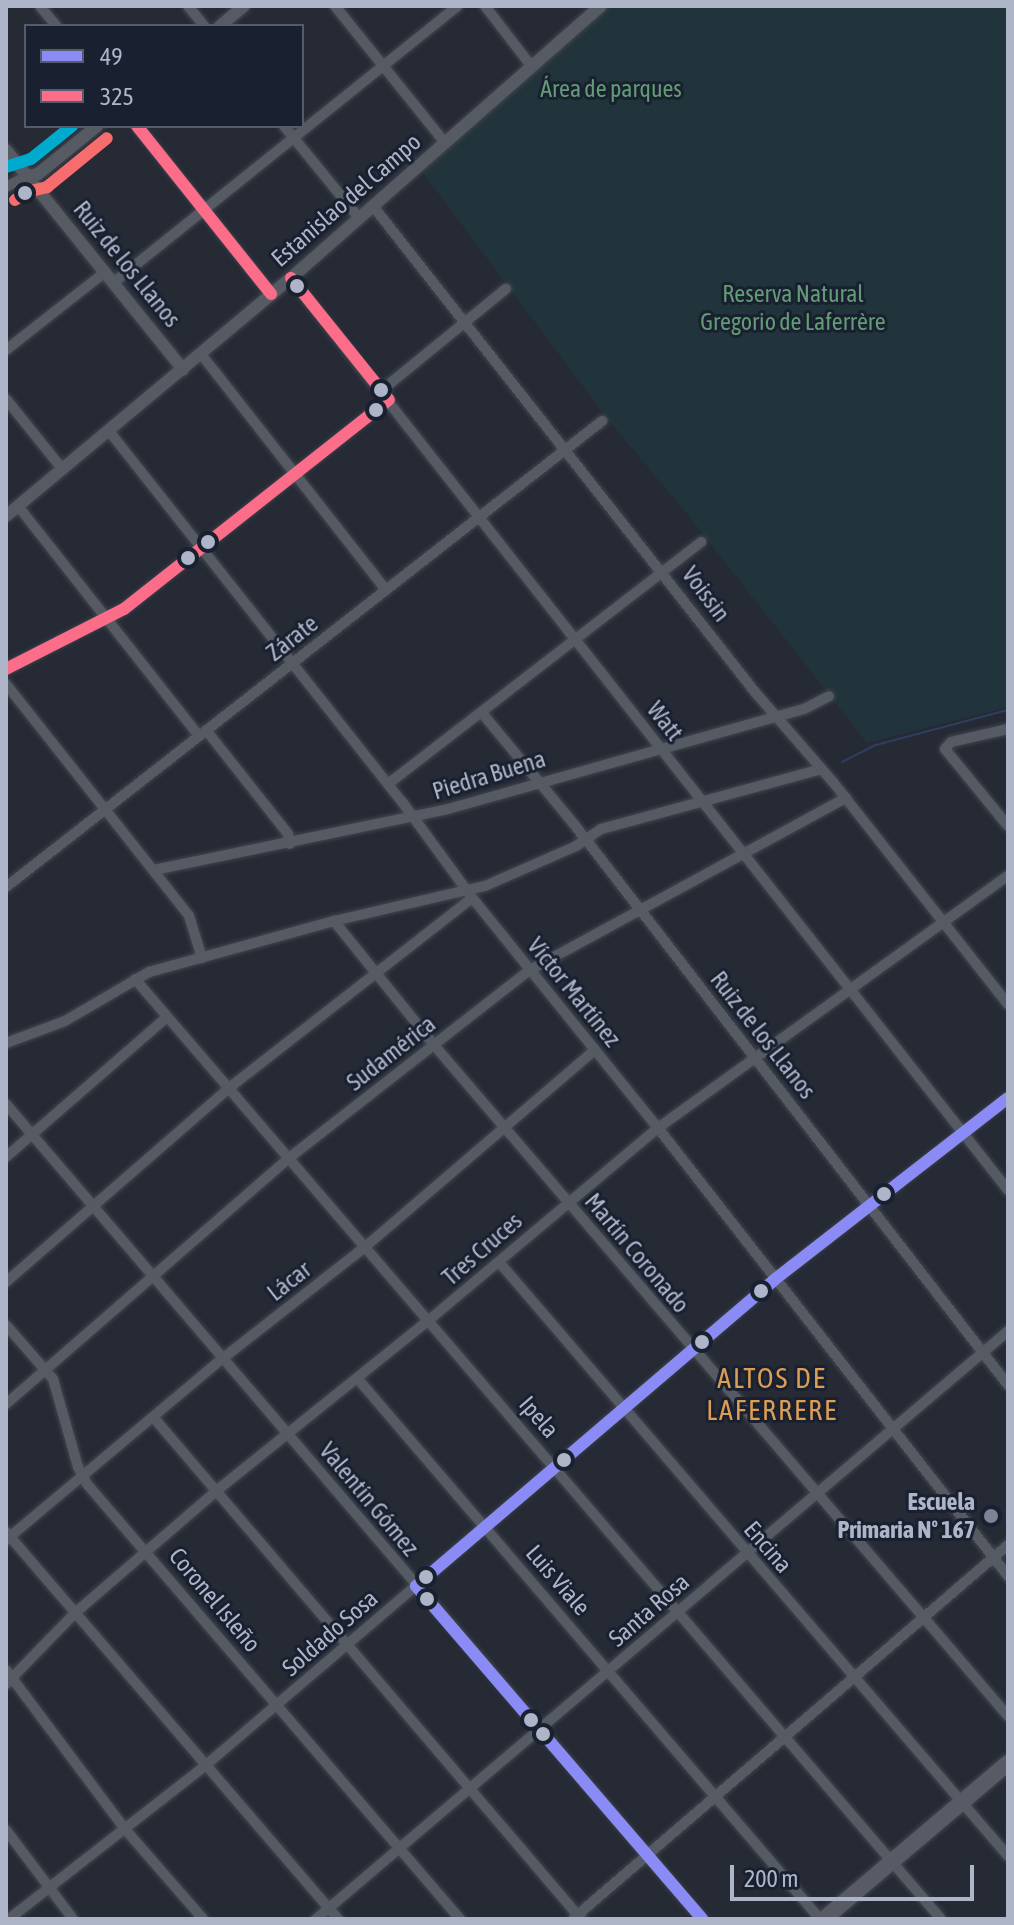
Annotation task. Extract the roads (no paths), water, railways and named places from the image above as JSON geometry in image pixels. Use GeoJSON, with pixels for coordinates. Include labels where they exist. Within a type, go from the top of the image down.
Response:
{"type":"FeatureCollection","features":[{"type":"Feature","properties":{"kind":"main road"},"geometry":{"type":"LineString","coordinates":[[822,1919],[1008,1763]]}},
{"type":"Feature","properties":{"kind":"street"},"geometry":{"type":"LineString","coordinates":[[40,6],[54,24]]}},
{"type":"Feature","properties":{"kind":"street"},"geometry":{"type":"LineString","coordinates":[[188,6],[202,24]]}},
{"type":"Feature","properties":{"kind":"street"},"geometry":{"type":"LineString","coordinates":[[222,24],[244,6]]}},
{"type":"Feature","properties":{"kind":"street"},"geometry":{"type":"LineString","coordinates":[[335,6],[445,143]]}},
{"type":"Feature","properties":{"kind":"street"},"geometry":{"type":"LineString","coordinates":[[113,283],[457,6]]}},
{"type":"Feature","properties":{"kind":"street"},"geometry":{"type":"LineString","coordinates":[[485,6],[532,67]]}},
{"type":"Feature","properties":{"kind":"street","name":"Estanislao del Campo"},"geometry":{"type":"LineString","coordinates":[[6,516],[291,278],[601,6]]}},
{"type":"Feature","properties":{"kind":"street"},"geometry":{"type":"LineString","coordinates":[[6,187],[38,174],[95,128]]}},
{"type":"Feature","properties":{"kind":"street"},"geometry":{"type":"LineString","coordinates":[[139,128],[271,294]]}},
{"type":"Feature","properties":{"kind":"street"},"geometry":{"type":"LineString","coordinates":[[286,128],[359,218]]}},
{"type":"Feature","properties":{"kind":"street","name":"Ruiz de los Llanos"},"geometry":{"type":"LineString","coordinates":[[6,150],[183,369]]}},
{"type":"Feature","properties":{"kind":"street","name":"Voissin"},"geometry":{"type":"LineString","coordinates":[[373,206],[1008,1004]]}},
{"type":"Feature","properties":{"kind":"street"},"geometry":{"type":"LineString","coordinates":[[6,350],[105,272]]}},
{"type":"Feature","properties":{"kind":"street","name":"Watt"},"geometry":{"type":"LineString","coordinates":[[291,278],[1008,1190]]}},
{"type":"Feature","properties":{"kind":"street"},"geometry":{"type":"LineString","coordinates":[[382,390],[506,289]]}},
{"type":"Feature","properties":{"kind":"street"},"geometry":{"type":"LineString","coordinates":[[201,354],[386,590]]}},
{"type":"Feature","properties":{"kind":"street"},"geometry":{"type":"LineString","coordinates":[[6,399],[63,470]]}},
{"type":"Feature","properties":{"kind":"street"},"geometry":{"type":"LineString","coordinates":[[6,669],[108,619],[389,400]]}},
{"type":"Feature","properties":{"kind":"street","name":"Zárate"},"geometry":{"type":"LineString","coordinates":[[8,882],[602,421]]}},
{"type":"Feature","properties":{"kind":"street","name":"Víctor Martínez"},"geometry":{"type":"LineString","coordinates":[[109,431],[388,784],[469,894],[658,1128],[1008,1576]]}},
{"type":"Feature","properties":{"kind":"street"},"geometry":{"type":"LineString","coordinates":[[18,506],[288,834],[290,844]]}},
{"type":"Feature","properties":{"kind":"street"},"geometry":{"type":"LineString","coordinates":[[388,784],[701,542]]}},
{"type":"Feature","properties":{"kind":"street"},"geometry":{"type":"LineString","coordinates":[[6,684],[189,916],[202,958]]}},
{"type":"Feature","properties":{"kind":"street","name":"Piedra Buena"},"geometry":{"type":"LineString","coordinates":[[154,870],[414,818],[813,706],[829,696]]}},
{"type":"Feature","properties":{"kind":"street","name":"Ruiz de los Llanos"},"geometry":{"type":"LineString","coordinates":[[482,713],[586,840],[1008,1385]]}},
{"type":"Feature","properties":{"kind":"street"},"geometry":{"type":"LineString","coordinates":[[1008,729],[945,745],[947,754],[1008,826]]}},
{"type":"Feature","properties":{"kind":"street"},"geometry":{"type":"LineString","coordinates":[[6,1043],[72,1018],[135,979],[334,921],[469,894],[586,840],[601,829],[822,769]]}},
{"type":"Feature","properties":{"kind":"street","name":"Sudamérica"},"geometry":{"type":"LineString","coordinates":[[6,1404],[289,1158],[530,970],[846,798]]}},
{"type":"Feature","properties":{"kind":"street","name":"Tres Cruces"},"geometry":{"type":"LineString","coordinates":[[8,1677],[75,1613],[215,1492],[429,1320],[567,1201],[658,1128],[1008,876]]}},
{"type":"Feature","properties":{"kind":"street"},"geometry":{"type":"LineString","coordinates":[[6,1282],[229,1088],[376,973],[469,894]]}},
{"type":"Feature","properties":{"kind":"street","name":"Martín Coronado"},"geometry":{"type":"LineString","coordinates":[[334,921],[434,1045],[1008,1716]]}},
{"type":"Feature","properties":{"kind":"street","name":"Ipela"},"geometry":{"type":"LineString","coordinates":[[135,979],[941,1919]]}},
{"type":"Feature","properties":{"kind":"street"},"geometry":{"type":"LineString","coordinates":[[6,1157],[167,1017]]}},
{"type":"Feature","properties":{"kind":"street","name":"Lácar"},"geometry":{"type":"LineString","coordinates":[[8,1537],[222,1359],[365,1247],[595,1050]]}},
{"type":"Feature","properties":{"kind":"street","name":"Soldado Sosa"},"geometry":{"type":"LineString","coordinates":[[9,1919],[206,1765],[774,1280],[1008,1098]]}},
{"type":"Feature","properties":{"kind":"street","name":"Valentín Gómez"},"geometry":{"type":"LineString","coordinates":[[6,1104],[702,1919]]}},
{"type":"Feature","properties":{"kind":"street","name":"Encina"},"geometry":{"type":"LineString","coordinates":[[499,1262],[1008,1856]]}},
{"type":"Feature","properties":{"kind":"street","name":"Coronel Isleño"},"geometry":{"type":"LineString","coordinates":[[6,1325],[46,1369],[56,1387],[83,1477],[460,1919]]}},
{"type":"Feature","properties":{"kind":"street","name":"Santa Rosa"},"geometry":{"type":"LineString","coordinates":[[316,1919],[1008,1331]]}},
{"type":"Feature","properties":{"kind":"street","name":"Luis Viale"},"geometry":{"type":"LineString","coordinates":[[357,1378],[822,1919]]}},
{"type":"Feature","properties":{"kind":"street"},"geometry":{"type":"LineString","coordinates":[[154,1418],[577,1918],[715,1795],[1008,1545]]}},
{"type":"Feature","properties":{"kind":"street"},"geometry":{"type":"LineString","coordinates":[[8,1537],[338,1919]]}},
{"type":"Feature","properties":{"kind":"street"},"geometry":{"type":"LineString","coordinates":[[8,1677],[124,1828],[203,1919]]}},
{"type":"Feature","properties":{"kind":"street"},"geometry":{"type":"LineString","coordinates":[[6,1830],[46,1888],[73,1919]]}},
{"type":"Feature","properties":{"kind":"waterway"},"geometry":{"type":"LineString","coordinates":[[842,762],[876,745],[1008,710]]}},
{"type":"Feature","properties":{"kind":"place","name":"Escuela Primaria Nº 167"},"geometry":{"type":"Point","coordinates":[991,1516]}},
{"type":"Feature","properties":{"kind":"district","name":"ALTOS DE LAFERRERE"},"geometry":{"type":"Point","coordinates":[772,1394]}},
{"type":"Feature","properties":{"kind":"park label","name":"Área de parques"},"geometry":{"type":"Point","coordinates":[611,89]}},
{"type":"Feature","properties":{"kind":"park label","name":"Reserva Natural Gregorio de Laferrère"},"geometry":{"type":"Point","coordinates":[793,308]}}]}
